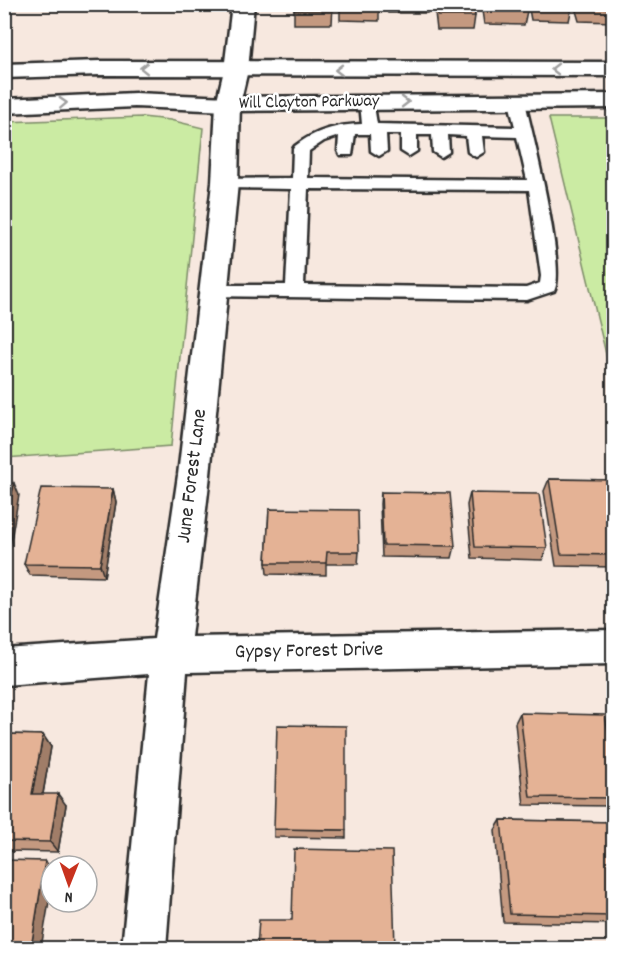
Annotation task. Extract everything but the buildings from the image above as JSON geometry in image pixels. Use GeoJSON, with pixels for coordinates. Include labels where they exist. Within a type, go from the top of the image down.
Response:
{"type":"FeatureCollection","features":[{"type":"Feature","properties":{"kind":"street","name":"June Forest Lane"},"geometry":{"type":"LineString","coordinates":[[144,948],[170,655],[195,475],[225,183],[228,104],[236,70],[243,4]]}},
{"type":"Feature","properties":{"kind":"street","name":"Will Clayton Parkway"},"geometry":{"type":"LineString","coordinates":[[4,71],[100,68],[614,69]]}},
{"type":"Feature","properties":{"kind":"street","name":"Will Clayton Parkway"},"geometry":{"type":"LineString","coordinates":[[4,106],[135,100],[228,104],[614,102]]}},
{"type":"Feature","properties":{"kind":"street","name":"Gypsy Forest Drive"},"geometry":{"type":"LineString","coordinates":[[4,666],[170,655],[614,647]]}},
{"type":"Feature","properties":{"kind":"lane"},"geometry":{"type":"LineString","coordinates":[[213,291],[527,294],[548,287],[550,276],[536,185],[517,102]]}},
{"type":"Feature","properties":{"kind":"lane"},"geometry":{"type":"LineString","coordinates":[[368,103],[379,151]]}},
{"type":"Feature","properties":{"kind":"lane"},"geometry":{"type":"LineString","coordinates":[[296,290],[301,149],[316,136],[347,130],[525,132]]}},
{"type":"Feature","properties":{"kind":"lane"},"geometry":{"type":"LineString","coordinates":[[346,151],[347,130]]}},
{"type":"Feature","properties":{"kind":"lane"},"geometry":{"type":"LineString","coordinates":[[409,130],[409,151]]}},
{"type":"Feature","properties":{"kind":"lane"},"geometry":{"type":"LineString","coordinates":[[440,130],[441,152]]}},
{"type":"Feature","properties":{"kind":"lane"},"geometry":{"type":"LineString","coordinates":[[473,131],[476,152]]}},
{"type":"Feature","properties":{"kind":"lane"},"geometry":{"type":"LineString","coordinates":[[225,183],[299,182],[346,176],[411,176],[479,177],[536,185]]}},
{"type":"Feature","properties":{"kind":"green space"},"geometry":{"type":"Polygon","coordinates":[[[142,117],[170,120],[203,128],[171,446],[5,458],[5,122],[142,117]]]}},
{"type":"Feature","properties":{"kind":"green space"},"geometry":{"type":"Polygon","coordinates":[[[549,118],[613,118],[613,383],[549,118]]]}}]}
